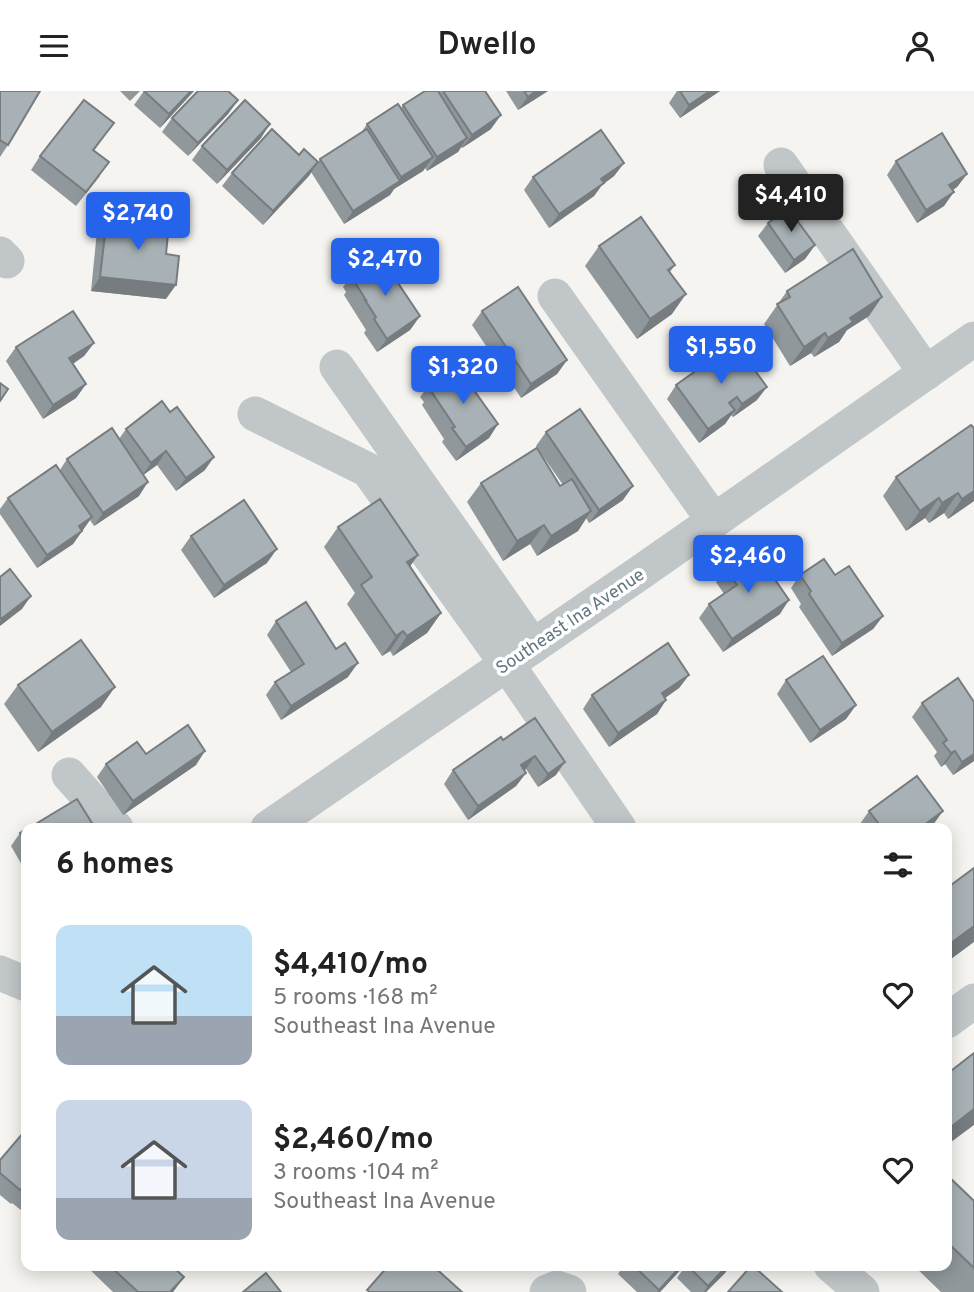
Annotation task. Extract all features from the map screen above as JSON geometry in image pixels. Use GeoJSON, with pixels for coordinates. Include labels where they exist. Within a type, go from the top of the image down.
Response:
{"type":"FeatureCollection","features":[{"type":"Feature","properties":{"kind":"street"},"geometry":{"type":"LineString","coordinates":[[780,165],[926,373]]}},
{"type":"Feature","properties":{"kind":"street"},"geometry":{"type":"LineString","coordinates":[[555,296],[714,521]]}},
{"type":"Feature","properties":{"kind":"street","name":"Southeast Ina Avenue"},"geometry":{"type":"LineString","coordinates":[[275,823],[974,339]]}},
{"type":"Feature","properties":{"kind":"street"},"geometry":{"type":"LineString","coordinates":[[337,366],[520,655],[616,823]]}},
{"type":"Feature","properties":{"kind":"street"},"geometry":{"type":"LineString","coordinates":[[255,414],[368,470],[520,655]]}},
{"type":"Feature","properties":{"kind":"street"},"geometry":{"type":"LineString","coordinates":[[69,775],[112,823]]}},
{"type":"Feature","properties":{"kind":"street"},"geometry":{"type":"LineString","coordinates":[[0,973],[21,982]]}},
{"type":"Feature","properties":{"kind":"street"},"geometry":{"type":"LineString","coordinates":[[952,1017],[974,1001]]}},
{"type":"Feature","properties":{"kind":"street"},"geometry":{"type":"LineString","coordinates":[[838,1271],[862,1292]]}},
{"type":"Feature","properties":{"kind":"street"},"geometry":{"type":"LineString","coordinates":[[547,1292],[557,1288],[569,1292]]}},
{"type":"Feature","properties":{"kind":"building"},"geometry":{"type":"Polygon","coordinates":[[[0,91],[40,91],[8,145],[0,140],[0,91]]]}},
{"type":"Feature","properties":{"kind":"building"},"geometry":{"type":"Polygon","coordinates":[[[144,91],[191,91],[169,114],[144,91]]]}},
{"type":"Feature","properties":{"kind":"building"},"geometry":{"type":"Polygon","coordinates":[[[198,91],[228,91],[238,100],[198,143],[172,118],[198,91]]]}},
{"type":"Feature","properties":{"kind":"building"},"geometry":{"type":"Polygon","coordinates":[[[425,91],[438,91],[467,138],[437,157],[403,105],[425,91]]]}},
{"type":"Feature","properties":{"kind":"building"},"geometry":{"type":"Polygon","coordinates":[[[443,91],[485,91],[501,115],[472,135],[443,91]]]}},
{"type":"Feature","properties":{"kind":"building"},"geometry":{"type":"Polygon","coordinates":[[[524,91],[536,91],[528,97],[524,91]]]}},
{"type":"Feature","properties":{"kind":"building"},"geometry":{"type":"Polygon","coordinates":[[[680,91],[710,91],[689,105],[680,91]]]}},
{"type":"Feature","properties":{"kind":"building"},"geometry":{"type":"Polygon","coordinates":[[[84,100],[114,123],[93,150],[109,162],[86,192],[40,156],[84,100]]]}},
{"type":"Feature","properties":{"kind":"building"},"geometry":{"type":"Polygon","coordinates":[[[245,100],[270,124],[227,170],[202,146],[245,100]]]}},
{"type":"Feature","properties":{"kind":"building"},"geometry":{"type":"Polygon","coordinates":[[[398,104],[433,157],[401,177],[367,124],[398,104]]]}},
{"type":"Feature","properties":{"kind":"building"},"geometry":{"type":"Polygon","coordinates":[[[272,129],[299,155],[304,149],[318,162],[273,211],[232,173],[272,129]]]}},
{"type":"Feature","properties":{"kind":"building"},"geometry":{"type":"Polygon","coordinates":[[[367,129],[400,181],[353,211],[320,159],[367,129]]]}},
{"type":"Feature","properties":{"kind":"building"},"geometry":{"type":"Polygon","coordinates":[[[601,130],[624,163],[601,179],[604,183],[559,214],[533,177],[601,130]]]}},
{"type":"Feature","properties":{"kind":"building"},"geometry":{"type":"Polygon","coordinates":[[[942,133],[967,174],[949,185],[954,192],[926,210],[896,161],[942,133]]]}},
{"type":"Feature","properties":{"kind":"building"},"geometry":{"type":"Polygon","coordinates":[[[788,208],[815,245],[794,260],[768,223],[788,208]]]}},
{"type":"Feature","properties":{"kind":"building"},"geometry":{"type":"Polygon","coordinates":[[[107,217],[169,224],[166,254],[179,256],[176,285],[100,277],[107,217]]]}},
{"type":"Feature","properties":{"kind":"building"},"geometry":{"type":"Polygon","coordinates":[[[641,217],[675,265],[668,270],[686,294],[650,319],[599,246],[641,217]]]}},
{"type":"Feature","properties":{"kind":"building"},"geometry":{"type":"Polygon","coordinates":[[[853,249],[882,297],[850,318],[853,322],[828,338],[825,333],[804,347],[777,304],[790,297],[787,291],[853,249]]]}},
{"type":"Feature","properties":{"kind":"building"},"geometry":{"type":"Polygon","coordinates":[[[380,256],[420,316],[387,339],[354,281],[357,280],[353,274],[380,256]]]}},
{"type":"Feature","properties":{"kind":"building"},"geometry":{"type":"Polygon","coordinates":[[[518,287],[567,360],[531,384],[482,311],[518,287]]]}},
{"type":"Feature","properties":{"kind":"building"},"geometry":{"type":"Polygon","coordinates":[[[73,311],[94,343],[69,358],[86,384],[53,405],[16,347],[73,311]]]}},
{"type":"Feature","properties":{"kind":"building"},"geometry":{"type":"Polygon","coordinates":[[[735,343],[767,387],[742,404],[737,397],[729,403],[735,410],[708,429],[676,385],[735,343]]]}},
{"type":"Feature","properties":{"kind":"building"},"geometry":{"type":"Polygon","coordinates":[[[456,365],[498,424],[466,447],[452,428],[455,427],[431,391],[434,389],[430,384],[456,365]]]}},
{"type":"Feature","properties":{"kind":"building"},"geometry":{"type":"Polygon","coordinates":[[[0,383],[8,389],[0,401],[0,383]]]}},
{"type":"Feature","properties":{"kind":"building"},"geometry":{"type":"Polygon","coordinates":[[[162,401],[170,412],[177,407],[214,457],[186,478],[166,451],[151,463],[126,429],[162,401]]]}},
{"type":"Feature","properties":{"kind":"building"},"geometry":{"type":"Polygon","coordinates":[[[580,409],[633,486],[599,510],[546,432],[580,409]]]}},
{"type":"Feature","properties":{"kind":"building"},"geometry":{"type":"Polygon","coordinates":[[[971,425],[974,428],[974,491],[962,499],[958,493],[942,503],[939,498],[920,511],[896,477],[971,425]]]}},
{"type":"Feature","properties":{"kind":"building"},"geometry":{"type":"Polygon","coordinates":[[[112,428],[148,482],[103,513],[67,459],[112,428]]]}},
{"type":"Feature","properties":{"kind":"building"},"geometry":{"type":"Polygon","coordinates":[[[537,448],[560,486],[572,479],[591,511],[551,536],[544,525],[517,541],[481,483],[537,448]]]}},
{"type":"Feature","properties":{"kind":"building"},"geometry":{"type":"Polygon","coordinates":[[[56,465],[92,517],[79,526],[82,531],[47,555],[8,498],[56,465]]]}},
{"type":"Feature","properties":{"kind":"building"},"geometry":{"type":"Polygon","coordinates":[[[380,499],[418,555],[407,562],[441,613],[407,636],[403,631],[396,636],[361,585],[372,577],[338,527],[380,499]]]}},
{"type":"Feature","properties":{"kind":"building"},"geometry":{"type":"Polygon","coordinates":[[[244,500],[277,549],[224,585],[191,536],[244,500]]]}},
{"type":"Feature","properties":{"kind":"building"},"geometry":{"type":"Polygon","coordinates":[[[754,549],[789,600],[732,639],[709,604],[737,585],[726,568],[754,549]]]}},
{"type":"Feature","properties":{"kind":"building"},"geometry":{"type":"Polygon","coordinates":[[[824,559],[835,575],[849,566],[883,616],[842,643],[809,594],[811,591],[800,575],[824,559]]]}},
{"type":"Feature","properties":{"kind":"building"},"geometry":{"type":"Polygon","coordinates":[[[10,569],[31,596],[1,619],[0,577],[10,569]]]}},
{"type":"Feature","properties":{"kind":"building"},"geometry":{"type":"Polygon","coordinates":[[[306,602],[336,649],[345,643],[358,663],[291,706],[275,682],[304,664],[276,621],[306,602]]]}},
{"type":"Feature","properties":{"kind":"building"},"geometry":{"type":"Polygon","coordinates":[[[81,640],[115,687],[52,732],[18,685],[81,640]]]}},
{"type":"Feature","properties":{"kind":"building"},"geometry":{"type":"Polygon","coordinates":[[[668,643],[689,675],[662,693],[666,700],[618,733],[592,695],[668,643]]]}},
{"type":"Feature","properties":{"kind":"building"},"geometry":{"type":"Polygon","coordinates":[[[823,656],[856,705],[820,730],[786,680],[823,656]]]}},
{"type":"Feature","properties":{"kind":"building"},"geometry":{"type":"Polygon","coordinates":[[[958,678],[974,702],[974,754],[962,762],[955,751],[951,753],[943,743],[947,740],[922,703],[958,678]]]}},
{"type":"Feature","properties":{"kind":"building"},"geometry":{"type":"Polygon","coordinates":[[[535,718],[565,762],[548,774],[535,756],[521,765],[526,773],[478,806],[453,770],[501,737],[503,740],[535,718]]]}},
{"type":"Feature","properties":{"kind":"building"},"geometry":{"type":"Polygon","coordinates":[[[188,725],[205,751],[133,801],[106,764],[137,742],[146,754],[188,725]]]}},
{"type":"Feature","properties":{"kind":"building"},"geometry":{"type":"Polygon","coordinates":[[[917,776],[943,811],[927,823],[878,823],[869,811],[917,776]]]}},
{"type":"Feature","properties":{"kind":"building"},"geometry":{"type":"Polygon","coordinates":[[[77,799],[92,823],[37,823],[77,799]]]}},
{"type":"Feature","properties":{"kind":"building"},"geometry":{"type":"Polygon","coordinates":[[[974,868],[974,926],[952,942],[952,884],[974,868]]]}},
{"type":"Feature","properties":{"kind":"building"},"geometry":{"type":"Polygon","coordinates":[[[974,1053],[974,1109],[952,1126],[952,1070],[974,1053]]]}},
{"type":"Feature","properties":{"kind":"building"},"geometry":{"type":"Polygon","coordinates":[[[21,1135],[20,1190],[0,1173],[0,1160],[21,1135]]]}},
{"type":"Feature","properties":{"kind":"building"},"geometry":{"type":"Polygon","coordinates":[[[952,1180],[974,1201],[974,1268],[952,1247],[952,1180]]]}},
{"type":"Feature","properties":{"kind":"building"},"geometry":{"type":"Polygon","coordinates":[[[115,1271],[178,1271],[184,1277],[170,1292],[138,1292],[115,1271]]]}},
{"type":"Feature","properties":{"kind":"building"},"geometry":{"type":"Polygon","coordinates":[[[384,1271],[439,1271],[462,1292],[370,1292],[367,1290],[384,1271]]]}},
{"type":"Feature","properties":{"kind":"building"},"geometry":{"type":"Polygon","coordinates":[[[639,1271],[676,1271],[659,1290],[639,1271]]]}},
{"type":"Feature","properties":{"kind":"building"},"geometry":{"type":"Polygon","coordinates":[[[693,1271],[722,1271],[708,1286],[693,1271]]]}},
{"type":"Feature","properties":{"kind":"building"},"geometry":{"type":"Polygon","coordinates":[[[747,1271],[759,1271],[782,1292],[728,1292],[747,1271]]]}},
{"type":"Feature","properties":{"kind":"building"},"geometry":{"type":"Polygon","coordinates":[[[266,1273],[281,1292],[243,1292],[266,1273]]]}}]}
